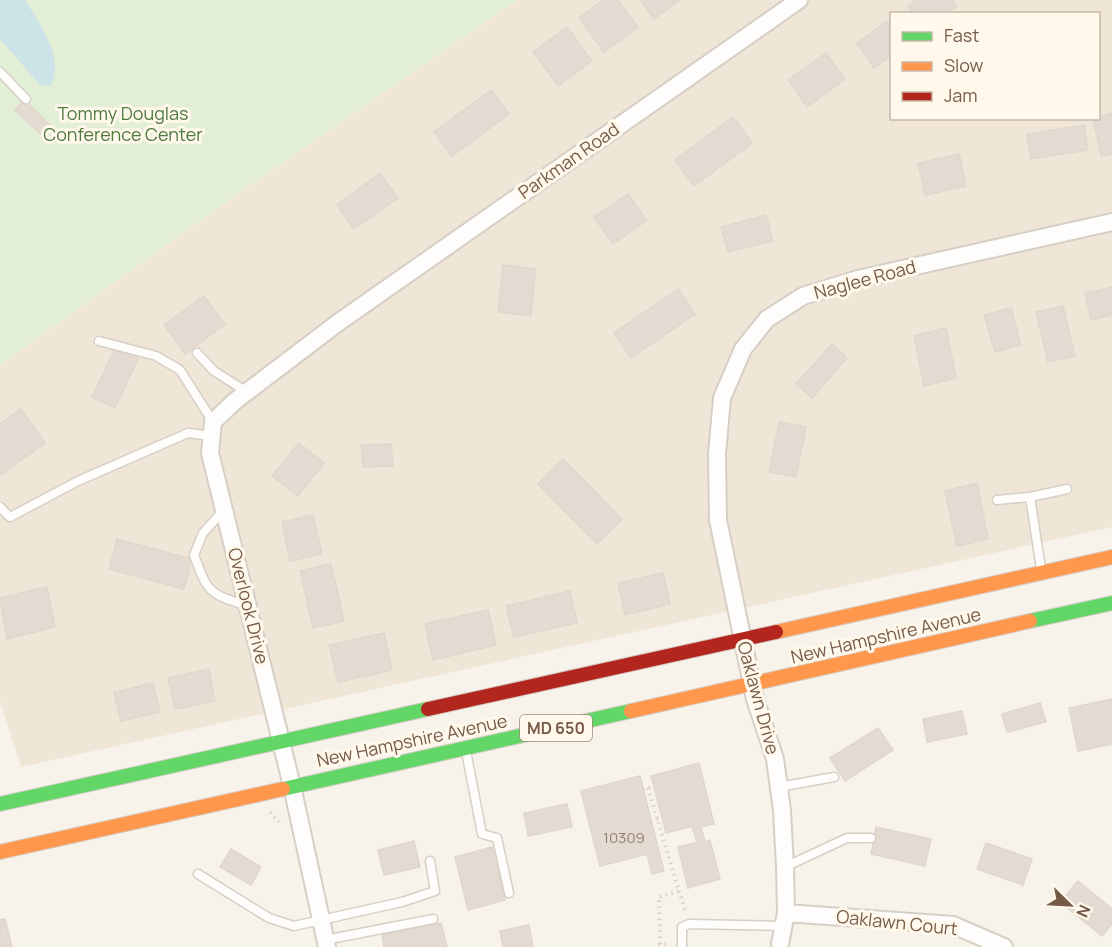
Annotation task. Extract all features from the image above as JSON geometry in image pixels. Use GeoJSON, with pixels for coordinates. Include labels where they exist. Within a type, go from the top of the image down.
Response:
{"type":"FeatureCollection","features":[{"type":"Feature","properties":{"kind":"main road","name":"New Hampshire Avenue"},"geometry":{"type":"LineString","coordinates":[[0,804],[1112,557]]}},
{"type":"Feature","properties":{"kind":"main road","name":"New Hampshire Avenue"},"geometry":{"type":"LineString","coordinates":[[0,852],[1112,603]]}},
{"type":"Feature","properties":{"kind":"street","name":"Parkman Road"},"geometry":{"type":"LineString","coordinates":[[247,392],[339,322],[799,0]]}},
{"type":"Feature","properties":{"kind":"street","name":"Naglee Road"},"geometry":{"type":"LineString","coordinates":[[717,454],[722,398],[742,349],[767,319],[803,296],[858,279],[1112,222]]}},
{"type":"Feature","properties":{"kind":"street"},"geometry":{"type":"LineString","coordinates":[[212,429],[247,392]]}},
{"type":"Feature","properties":{"kind":"street","name":"Overlook Drive"},"geometry":{"type":"LineString","coordinates":[[212,429],[210,453],[292,786],[326,944]]}},
{"type":"Feature","properties":{"kind":"street","name":"Oaklawn Drive"},"geometry":{"type":"LineString","coordinates":[[717,454],[718,520],[752,685],[775,759],[785,867],[784,920],[780,944]]}},
{"type":"Feature","properties":{"kind":"street","name":"Oaklawn Court"},"geometry":{"type":"LineString","coordinates":[[784,920],[953,925],[1004,947]]}},
{"type":"Feature","properties":{"kind":"lane"},"geometry":{"type":"LineString","coordinates":[[0,72],[26,99]]}},
{"type":"Feature","properties":{"kind":"lane"},"geometry":{"type":"LineString","coordinates":[[0,507],[10,517],[78,481],[188,433],[212,429],[180,370],[156,356],[99,341]]}},
{"type":"Feature","properties":{"kind":"lane"},"geometry":{"type":"LineString","coordinates":[[197,353],[214,370],[247,392]]}},
{"type":"Feature","properties":{"kind":"lane"},"geometry":{"type":"LineString","coordinates":[[997,500],[1067,489]]}},
{"type":"Feature","properties":{"kind":"lane"},"geometry":{"type":"LineString","coordinates":[[1030,496],[1041,572]]}},
{"type":"Feature","properties":{"kind":"lane"},"geometry":{"type":"LineString","coordinates":[[224,510],[203,533],[194,555],[206,587],[223,598],[249,607]]}},
{"type":"Feature","properties":{"kind":"lane"},"geometry":{"type":"LineString","coordinates":[[465,748],[482,834],[497,837],[509,893]]}},
{"type":"Feature","properties":{"kind":"lane"},"geometry":{"type":"LineString","coordinates":[[778,787],[834,777]]}},
{"type":"Feature","properties":{"kind":"lane"},"geometry":{"type":"LineString","coordinates":[[785,867],[847,838],[871,838]]}},
{"type":"Feature","properties":{"kind":"lane"},"geometry":{"type":"LineString","coordinates":[[198,874],[269,918],[294,926],[320,918],[402,902],[435,891],[430,861]]}},
{"type":"Feature","properties":{"kind":"lane"},"geometry":{"type":"LineString","coordinates":[[326,944],[433,919]]}},
{"type":"Feature","properties":{"kind":"lane"},"geometry":{"type":"LineString","coordinates":[[682,947],[682,927],[689,924],[784,920]]}},
{"type":"Feature","properties":{"kind":"path"},"geometry":{"type":"LineString","coordinates":[[654,786],[646,789],[689,924]]}},
{"type":"Feature","properties":{"kind":"path"},"geometry":{"type":"LineString","coordinates":[[654,820],[662,818]]}},
{"type":"Feature","properties":{"kind":"path"},"geometry":{"type":"LineString","coordinates":[[660,944],[659,897],[679,891]]}},
{"type":"Feature","properties":{"kind":"shaded area"},"geometry":{"type":"Polygon","coordinates":[[[517,0],[1112,0],[1112,527],[21,767],[0,701],[0,365],[222,205],[517,0]]]}},
{"type":"Feature","properties":{"kind":"green space","name":"Tommy Douglas Conference Center"},"geometry":{"type":"Polygon","coordinates":[[[0,0],[517,0],[222,205],[0,365],[0,0]]]}},
{"type":"Feature","properties":{"kind":"water"},"geometry":{"type":"Polygon","coordinates":[[[0,0],[25,0],[37,20],[53,53],[55,75],[51,86],[40,85],[0,39],[0,0]]]}},
{"type":"Feature","properties":{"kind":"building"},"geometry":{"type":"Polygon","coordinates":[[[603,0],[618,0],[638,27],[604,52],[579,18],[603,0]]]}},
{"type":"Feature","properties":{"kind":"building"},"geometry":{"type":"Polygon","coordinates":[[[640,0],[680,0],[654,19],[640,0]]]}},
{"type":"Feature","properties":{"kind":"building"},"geometry":{"type":"Polygon","coordinates":[[[916,0],[952,0],[956,6],[948,12],[912,12],[908,6],[916,0]]]}},
{"type":"Feature","properties":{"kind":"building"},"geometry":{"type":"Polygon","coordinates":[[[890,19],[890,56],[874,68],[857,43],[890,19]]]}},
{"type":"Feature","properties":{"kind":"building"},"geometry":{"type":"Polygon","coordinates":[[[567,27],[592,61],[558,86],[533,52],[567,27]]]}},
{"type":"Feature","properties":{"kind":"building"},"geometry":{"type":"Polygon","coordinates":[[[826,53],[845,79],[807,107],[788,80],[826,53]]]}},
{"type":"Feature","properties":{"kind":"building"},"geometry":{"type":"Polygon","coordinates":[[[491,90],[509,114],[452,156],[434,132],[491,90]]]}},
{"type":"Feature","properties":{"kind":"building"},"geometry":{"type":"Polygon","coordinates":[[[24,100],[52,127],[43,136],[15,110],[24,100]]]}},
{"type":"Feature","properties":{"kind":"building"},"geometry":{"type":"Polygon","coordinates":[[[1112,113],[1112,154],[1101,156],[1093,120],[1100,120],[1100,116],[1112,113]]]}},
{"type":"Feature","properties":{"kind":"building"},"geometry":{"type":"Polygon","coordinates":[[[733,117],[752,143],[694,186],[675,160],[733,117]]]}},
{"type":"Feature","properties":{"kind":"building"},"geometry":{"type":"Polygon","coordinates":[[[1084,125],[1088,150],[1031,159],[1027,134],[1084,125]]]}},
{"type":"Feature","properties":{"kind":"building"},"geometry":{"type":"Polygon","coordinates":[[[959,154],[966,186],[925,195],[918,163],[959,154]]]}},
{"type":"Feature","properties":{"kind":"building"},"geometry":{"type":"Polygon","coordinates":[[[380,173],[398,198],[354,229],[337,205],[380,173]]]}},
{"type":"Feature","properties":{"kind":"building"},"geometry":{"type":"Polygon","coordinates":[[[628,194],[647,220],[613,244],[594,217],[628,194]]]}},
{"type":"Feature","properties":{"kind":"building"},"geometry":{"type":"Polygon","coordinates":[[[766,215],[773,241],[728,252],[721,227],[766,215]]]}},
{"type":"Feature","properties":{"kind":"building"},"geometry":{"type":"Polygon","coordinates":[[[503,265],[536,269],[531,316],[498,312],[503,265]]]}},
{"type":"Feature","properties":{"kind":"building"},"geometry":{"type":"Polygon","coordinates":[[[1112,287],[1112,315],[1091,320],[1085,293],[1112,287]]]}},
{"type":"Feature","properties":{"kind":"building"},"geometry":{"type":"Polygon","coordinates":[[[678,289],[695,314],[631,358],[614,333],[678,289]]]}},
{"type":"Feature","properties":{"kind":"building"},"geometry":{"type":"Polygon","coordinates":[[[204,296],[225,324],[185,354],[164,325],[204,296]]]}},
{"type":"Feature","properties":{"kind":"building"},"geometry":{"type":"Polygon","coordinates":[[[1063,306],[1075,356],[1048,362],[1036,312],[1063,306]]]}},
{"type":"Feature","properties":{"kind":"building"},"geometry":{"type":"Polygon","coordinates":[[[1011,308],[1021,345],[995,352],[984,315],[1011,308]]]}},
{"type":"Feature","properties":{"kind":"building"},"geometry":{"type":"Polygon","coordinates":[[[946,328],[956,378],[924,386],[914,336],[946,328]]]}},
{"type":"Feature","properties":{"kind":"building"},"geometry":{"type":"Polygon","coordinates":[[[832,344],[847,358],[812,398],[796,384],[832,344]]]}},
{"type":"Feature","properties":{"kind":"building"},"geometry":{"type":"Polygon","coordinates":[[[115,349],[138,359],[115,408],[92,397],[115,349]]]}},
{"type":"Feature","properties":{"kind":"building"},"geometry":{"type":"Polygon","coordinates":[[[21,409],[45,443],[0,475],[0,424],[21,409]]]}},
{"type":"Feature","properties":{"kind":"building"},"geometry":{"type":"Polygon","coordinates":[[[779,422],[806,427],[796,477],[769,472],[779,422]]]}},
{"type":"Feature","properties":{"kind":"building"},"geometry":{"type":"Polygon","coordinates":[[[299,443],[324,463],[298,496],[272,476],[299,443]]]}},
{"type":"Feature","properties":{"kind":"building"},"geometry":{"type":"Polygon","coordinates":[[[391,444],[393,466],[363,467],[361,445],[391,444]]]}},
{"type":"Feature","properties":{"kind":"building"},"geometry":{"type":"Polygon","coordinates":[[[563,459],[622,519],[597,544],[538,484],[563,459]]]}},
{"type":"Feature","properties":{"kind":"building"},"geometry":{"type":"Polygon","coordinates":[[[977,483],[988,539],[957,546],[945,491],[977,483]]]}},
{"type":"Feature","properties":{"kind":"building"},"geometry":{"type":"Polygon","coordinates":[[[313,515],[322,554],[290,561],[282,522],[313,515]]]}},
{"type":"Feature","properties":{"kind":"building"},"geometry":{"type":"Polygon","coordinates":[[[117,539],[192,559],[184,589],[109,569],[117,539]]]}},
{"type":"Feature","properties":{"kind":"building"},"geometry":{"type":"Polygon","coordinates":[[[331,564],[344,621],[313,628],[300,571],[331,564]]]}},
{"type":"Feature","properties":{"kind":"building"},"geometry":{"type":"Polygon","coordinates":[[[663,573],[670,604],[625,615],[618,583],[663,573]]]}},
{"type":"Feature","properties":{"kind":"building"},"geometry":{"type":"Polygon","coordinates":[[[47,587],[55,627],[7,639],[0,598],[47,587]]]}},
{"type":"Feature","properties":{"kind":"building"},"geometry":{"type":"Polygon","coordinates":[[[570,591],[577,623],[514,637],[506,606],[570,591]]]}},
{"type":"Feature","properties":{"kind":"building"},"geometry":{"type":"Polygon","coordinates":[[[488,610],[496,645],[433,660],[425,624],[488,610]]]}},
{"type":"Feature","properties":{"kind":"building"},"geometry":{"type":"Polygon","coordinates":[[[384,633],[392,670],[338,682],[329,645],[384,633]]]}},
{"type":"Feature","properties":{"kind":"building"},"geometry":{"type":"Polygon","coordinates":[[[209,669],[215,701],[175,709],[168,678],[209,669]]]}},
{"type":"Feature","properties":{"kind":"building"},"geometry":{"type":"Polygon","coordinates":[[[153,683],[160,712],[121,721],[114,692],[153,683]]]}},
{"type":"Feature","properties":{"kind":"building"},"geometry":{"type":"Polygon","coordinates":[[[1112,699],[1112,744],[1078,751],[1069,708],[1112,699]]]}},
{"type":"Feature","properties":{"kind":"building"},"geometry":{"type":"Polygon","coordinates":[[[1040,703],[1046,722],[1007,732],[1002,714],[1040,703]]]}},
{"type":"Feature","properties":{"kind":"building"},"geometry":{"type":"Polygon","coordinates":[[[962,711],[967,734],[927,742],[923,719],[962,711]]]}},
{"type":"Feature","properties":{"kind":"building"},"geometry":{"type":"Polygon","coordinates":[[[878,728],[893,750],[845,781],[830,758],[878,728]]]}},
{"type":"Feature","properties":{"kind":"building"},"geometry":{"type":"Polygon","coordinates":[[[699,763],[714,824],[701,827],[705,842],[710,840],[720,879],[688,888],[678,847],[697,842],[692,826],[666,833],[651,776],[699,763]]]}},
{"type":"Feature","properties":{"kind":"building"},"geometry":{"type":"Polygon","coordinates":[[[640,776],[664,871],[652,874],[647,854],[600,866],[581,791],[640,776]]]}},
{"type":"Feature","properties":{"kind":"building"},"geometry":{"type":"Polygon","coordinates":[[[567,804],[572,827],[528,836],[524,813],[567,804]]]}},
{"type":"Feature","properties":{"kind":"building"},"geometry":{"type":"Polygon","coordinates":[[[876,827],[931,839],[925,866],[871,854],[876,827]]]}},
{"type":"Feature","properties":{"kind":"building"},"geometry":{"type":"Polygon","coordinates":[[[414,841],[420,867],[384,875],[378,850],[414,841]]]}},
{"type":"Feature","properties":{"kind":"building"},"geometry":{"type":"Polygon","coordinates":[[[986,843],[1032,859],[1023,885],[977,869],[986,843]]]}},
{"type":"Feature","properties":{"kind":"building"},"geometry":{"type":"Polygon","coordinates":[[[492,847],[505,900],[468,910],[455,857],[492,847]]]}},
{"type":"Feature","properties":{"kind":"building"},"geometry":{"type":"Polygon","coordinates":[[[231,849],[261,867],[251,885],[220,867],[231,849]]]}},
{"type":"Feature","properties":{"kind":"building"},"geometry":{"type":"Polygon","coordinates":[[[1078,881],[1112,909],[1112,924],[1102,936],[1060,902],[1078,881]]]}},
{"type":"Feature","properties":{"kind":"building"},"geometry":{"type":"Polygon","coordinates":[[[5,919],[12,947],[0,947],[0,920],[5,919]]]}},
{"type":"Feature","properties":{"kind":"building"},"geometry":{"type":"Polygon","coordinates":[[[441,923],[447,947],[384,947],[382,935],[441,923]]]}},
{"type":"Feature","properties":{"kind":"building"},"geometry":{"type":"Polygon","coordinates":[[[529,925],[533,947],[503,947],[500,931],[529,925]]]}},
{"type":"Feature","properties":{"kind":"traffic: fast"},"geometry":{"type":"LineString","coordinates":[[1030,621],[1112,603]]}},
{"type":"Feature","properties":{"kind":"traffic: fast"},"geometry":{"type":"LineString","coordinates":[[0,804],[428,709]]}},
{"type":"Feature","properties":{"kind":"traffic: fast"},"geometry":{"type":"LineString","coordinates":[[283,789],[631,711]]}},
{"type":"Feature","properties":{"kind":"traffic: slow"},"geometry":{"type":"LineString","coordinates":[[776,632],[1112,557]]}},
{"type":"Feature","properties":{"kind":"traffic: slow"},"geometry":{"type":"LineString","coordinates":[[631,711],[1030,621]]}},
{"type":"Feature","properties":{"kind":"traffic: slow"},"geometry":{"type":"LineString","coordinates":[[0,852],[283,789]]}},
{"type":"Feature","properties":{"kind":"traffic: jam"},"geometry":{"type":"LineString","coordinates":[[428,709],[776,632]]}}]}
